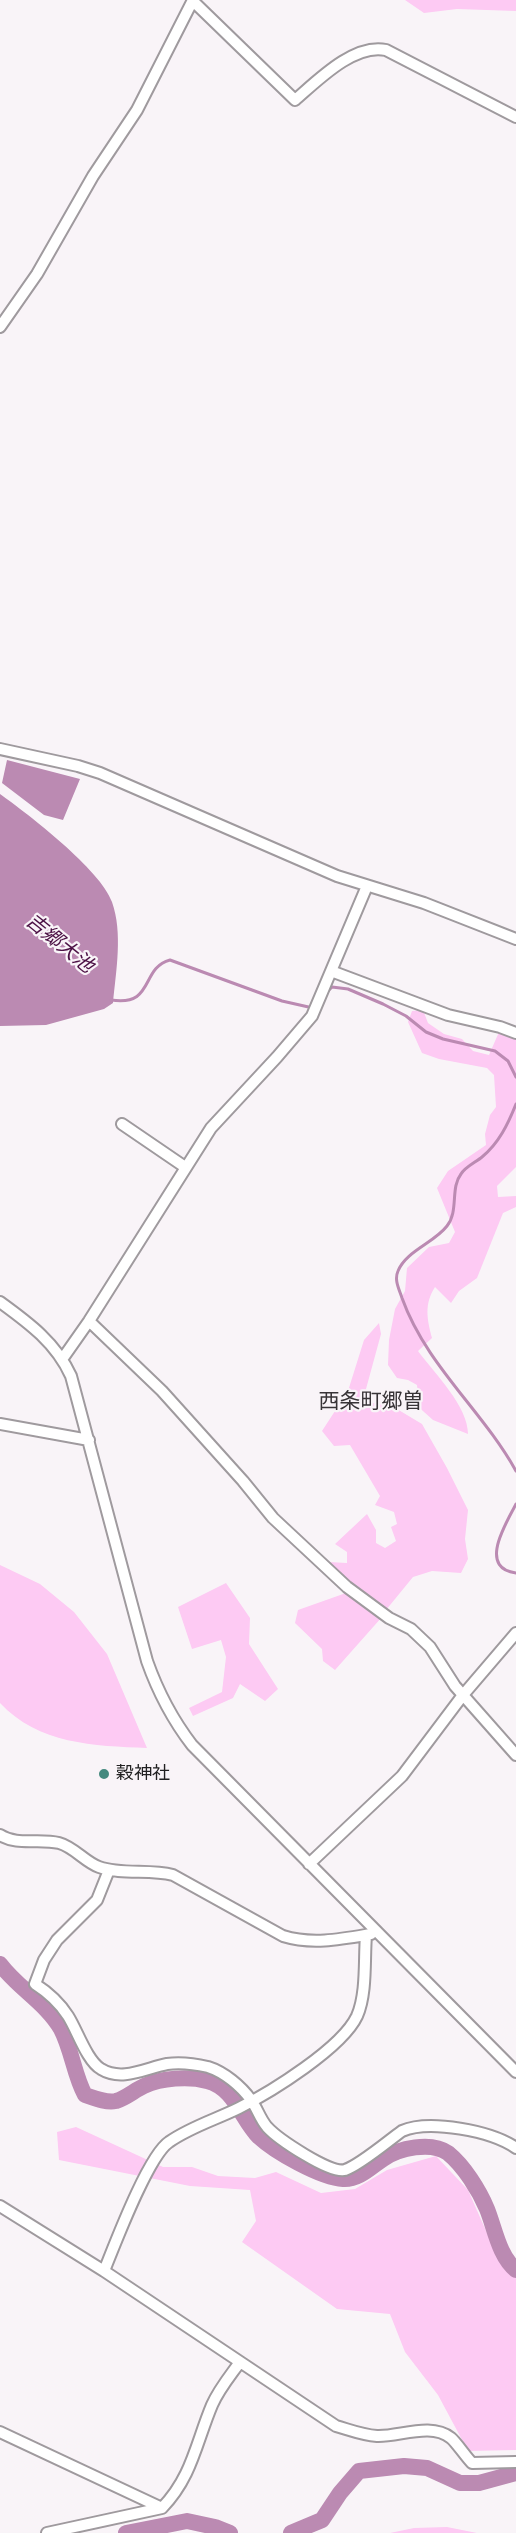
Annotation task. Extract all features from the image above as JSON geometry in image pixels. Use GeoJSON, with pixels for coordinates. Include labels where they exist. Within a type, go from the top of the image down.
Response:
{"type":"FeatureCollection","features":[{"type":"Feature","properties":{"kind":"street"},"geometry":{"type":"LineString","coordinates":[[0,327],[5,311],[38,274],[93,176],[137,110],[192,2],[295,100],[343,61],[378,48],[516,117]]}},
{"type":"Feature","properties":{"kind":"street"},"geometry":{"type":"LineString","coordinates":[[0,749],[100,773],[299,861],[451,913],[516,939]]}},
{"type":"Feature","properties":{"kind":"street"},"geometry":{"type":"LineString","coordinates":[[63,1358],[89,1321],[211,1128],[312,1016],[367,886]]}},
{"type":"Feature","properties":{"kind":"street"},"geometry":{"type":"LineString","coordinates":[[331,971],[448,1015],[500,1026],[516,1034]]}},
{"type":"Feature","properties":{"kind":"street"},"geometry":{"type":"LineString","coordinates":[[122,1124],[185,1167]]}},
{"type":"Feature","properties":{"kind":"street"},"geometry":{"type":"LineString","coordinates":[[0,1302],[27,1322],[63,1358],[74,1386],[89,1440],[147,1661],[158,1692],[177,1726],[192,1745],[309,1864],[372,1934],[516,2072]]}},
{"type":"Feature","properties":{"kind":"street"},"geometry":{"type":"LineString","coordinates":[[89,1321],[162,1391],[273,1518],[347,1587],[381,1612],[411,1629],[430,1647],[463,1695],[516,1755]]}},
{"type":"Feature","properties":{"kind":"street"},"geometry":{"type":"LineString","coordinates":[[0,1425],[89,1440]]}},
{"type":"Feature","properties":{"kind":"street"},"geometry":{"type":"LineString","coordinates":[[309,1864],[402,1776],[463,1695],[516,1633]]}},
{"type":"Feature","properties":{"kind":"street"},"geometry":{"type":"LineString","coordinates":[[0,1835],[10,1842],[31,1840],[63,1844],[96,1866],[110,1870],[156,1871],[173,1875],[294,1940],[318,1941],[372,1934]]}},
{"type":"Feature","properties":{"kind":"street"},"geometry":{"type":"LineString","coordinates":[[110,1870],[97,1900],[57,1940],[44,1960],[35,1984],[51,1995],[67,2014],[91,2060],[99,2068],[109,2073],[131,2074],[168,2064],[193,2064],[210,2068],[225,2075],[241,2088],[252,2100],[265,2125],[276,2136],[332,2169],[345,2170],[402,2131],[412,2127],[445,2127],[476,2133],[500,2139],[516,2148]]}},
{"type":"Feature","properties":{"kind":"street"},"geometry":{"type":"LineString","coordinates":[[104,2271],[148,2171],[168,2142],[252,2100],[309,2064],[337,2040],[356,2018],[361,2004],[372,1934]]}},
{"type":"Feature","properties":{"kind":"street"},"geometry":{"type":"LineString","coordinates":[[0,2206],[104,2271],[336,2426],[360,2434],[380,2436],[420,2431],[439,2432],[452,2438],[472,2463],[516,2463]]}},
{"type":"Feature","properties":{"kind":"street"},"geometry":{"type":"LineString","coordinates":[[47,2533],[162,2508],[173,2496],[189,2471],[212,2405],[240,2362]]}},
{"type":"Feature","properties":{"kind":"street"},"geometry":{"type":"LineString","coordinates":[[0,2432],[162,2508]]}},
{"type":"Feature","properties":{"kind":"shaded area"},"geometry":{"type":"Polygon","coordinates":[[[405,0],[516,0],[516,11],[457,9],[424,13],[405,0]]]}},
{"type":"Feature","properties":{"kind":"shaded area"},"geometry":{"type":"Polygon","coordinates":[[[423,1010],[428,1023],[444,1034],[462,1039],[473,1051],[489,1055],[499,1032],[516,1038],[516,1167],[497,1186],[498,1197],[516,1196],[516,1207],[503,1213],[477,1278],[459,1291],[451,1303],[435,1287],[429,1299],[428,1312],[432,1338],[418,1351],[457,1401],[467,1423],[468,1434],[433,1420],[414,1403],[418,1398],[417,1385],[397,1378],[388,1365],[389,1340],[395,1309],[405,1291],[407,1268],[429,1247],[449,1243],[455,1232],[437,1188],[448,1171],[486,1145],[485,1134],[490,1115],[496,1107],[494,1075],[487,1068],[439,1059],[422,1053],[408,1022],[412,1011],[423,1010]]]}},
{"type":"Feature","properties":{"kind":"shaded area"},"geometry":{"type":"Polygon","coordinates":[[[379,1323],[381,1334],[366,1389],[371,1403],[387,1403],[422,1424],[468,1510],[465,1539],[468,1559],[461,1573],[432,1571],[413,1577],[386,1610],[348,1583],[329,1562],[347,1563],[347,1552],[335,1544],[367,1514],[376,1530],[376,1543],[385,1548],[396,1541],[391,1527],[397,1524],[394,1512],[375,1505],[380,1496],[350,1445],[334,1446],[322,1431],[348,1391],[364,1340],[379,1323]]]}},
{"type":"Feature","properties":{"kind":"shaded area"},"geometry":{"type":"Polygon","coordinates":[[[0,1565],[40,1584],[74,1612],[107,1654],[147,1748],[87,1744],[49,1735],[15,1717],[0,1703],[0,1565]]]}},
{"type":"Feature","properties":{"kind":"shaded area"},"geometry":{"type":"Polygon","coordinates":[[[226,1583],[250,1618],[249,1644],[278,1689],[265,1701],[240,1684],[233,1698],[193,1716],[189,1708],[222,1692],[226,1657],[221,1640],[192,1649],[178,1607],[226,1583]]]}},
{"type":"Feature","properties":{"kind":"shaded area"},"geometry":{"type":"Polygon","coordinates":[[[346,1593],[382,1617],[335,1670],[323,1661],[322,1649],[295,1623],[298,1610],[346,1593]]]}},
{"type":"Feature","properties":{"kind":"shaded area"},"geometry":{"type":"Polygon","coordinates":[[[76,2127],[163,2167],[192,2167],[218,2176],[255,2178],[276,2172],[321,2193],[355,2189],[387,2170],[436,2156],[468,2190],[498,2258],[516,2275],[516,2450],[468,2451],[438,2395],[405,2352],[390,2314],[337,2309],[242,2242],[256,2221],[250,2190],[190,2186],[59,2160],[57,2132],[76,2127]]]}},
{"type":"Feature","properties":{"kind":"shaded area"},"geometry":{"type":"Polygon","coordinates":[[[447,2527],[477,2533],[390,2533],[414,2528],[447,2527]]]}},
{"type":"Feature","properties":{"kind":"water"},"geometry":{"type":"Polygon","coordinates":[[[7,760],[80,779],[63,820],[44,815],[2,783],[7,760]]]}},
{"type":"Feature","properties":{"kind":"water","name":"吉郷大池"},"geometry":{"type":"Polygon","coordinates":[[[0,794],[79,859],[94,874],[112,902],[117,926],[117,965],[113,1003],[104,1009],[46,1025],[0,1026],[0,794]]]}},
{"type":"Feature","properties":{"kind":"waterway"},"geometry":{"type":"LineString","coordinates":[[111,1000],[125,1001],[135,998],[141,993],[154,971],[161,964],[170,960],[282,1001],[313,1008]]}},
{"type":"Feature","properties":{"kind":"waterway"},"geometry":{"type":"LineString","coordinates":[[327,992],[332,987],[348,989],[406,1016],[426,1032],[443,1039],[495,1051],[508,1061],[516,1077]]}},
{"type":"Feature","properties":{"kind":"waterway"},"geometry":{"type":"LineString","coordinates":[[516,1104],[493,1146],[461,1174],[456,1186],[453,1214],[447,1226],[407,1258],[398,1271],[397,1278],[397,1284],[412,1322],[425,1345],[516,1471]]}},
{"type":"Feature","properties":{"kind":"waterway"},"geometry":{"type":"LineString","coordinates":[[516,1504],[502,1532],[496,1554],[498,1563],[504,1569],[516,1573]]}},
{"type":"Feature","properties":{"kind":"waterway"},"geometry":{"type":"LineString","coordinates":[[0,1964],[48,2011],[61,2029],[85,2095],[104,2101],[116,2101],[158,2081],[184,2078],[207,2081],[217,2085],[231,2097],[253,2130],[266,2143],[287,2157],[334,2178],[349,2179],[360,2175],[390,2155],[406,2149],[415,2147],[441,2149],[460,2165],[475,2186],[487,2209],[501,2250],[516,2270]]}},
{"type":"Feature","properties":{"kind":"waterway"},"geometry":{"type":"LineString","coordinates":[[291,2533],[322,2520],[340,2493],[359,2471],[404,2466],[427,2468],[460,2483],[479,2483],[516,2473]]}},
{"type":"Feature","properties":{"kind":"waterway"},"geometry":{"type":"LineString","coordinates":[[126,2533],[187,2521],[230,2533]]}},
{"type":"Feature","properties":{"kind":"place","name":"穀神社"},"geometry":{"type":"Point","coordinates":[104,1774]}},
{"type":"Feature","properties":{"kind":"district","name":"西条町郷曽"},"geometry":{"type":"Point","coordinates":[371,1403]}}]}
